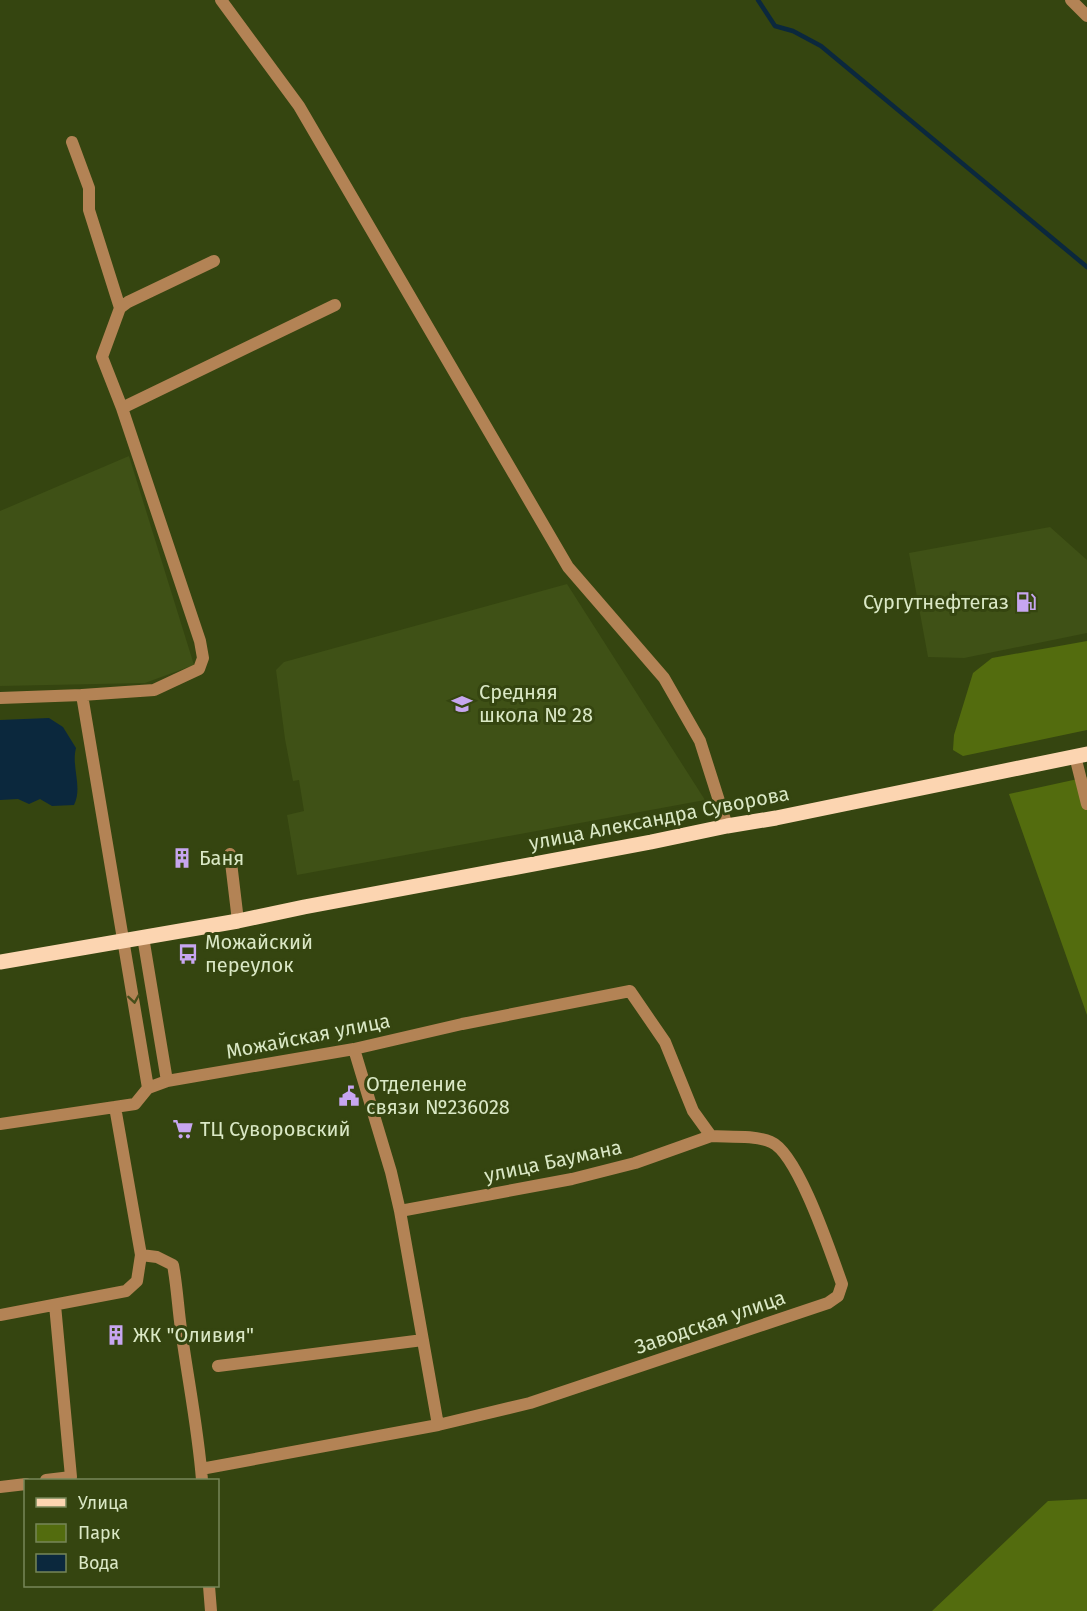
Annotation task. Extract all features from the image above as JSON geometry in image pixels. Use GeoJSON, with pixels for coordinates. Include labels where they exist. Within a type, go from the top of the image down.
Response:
{"type":"FeatureCollection","features":[{"type":"Feature","properties":{"kind":"main road","name":"улица Александра Суворова"},"geometry":{"type":"LineString","coordinates":[[0,962],[238,921],[651,842],[1081,755]]}},
{"type":"Feature","properties":{"kind":"street"},"geometry":{"type":"LineString","coordinates":[[221,0],[299,106],[568,567],[664,678],[700,741],[727,826]]}},
{"type":"Feature","properties":{"kind":"street"},"geometry":{"type":"LineString","coordinates":[[1071,0],[1087,16]]}},
{"type":"Feature","properties":{"kind":"street"},"geometry":{"type":"LineString","coordinates":[[72,142],[88,188],[89,210],[120,308]]}},
{"type":"Feature","properties":{"kind":"street"},"geometry":{"type":"LineString","coordinates":[[0,698],[154,690],[199,669],[203,658],[196,630],[122,408],[102,357],[120,308],[214,261]]}},
{"type":"Feature","properties":{"kind":"street"},"geometry":{"type":"LineString","coordinates":[[122,408],[336,305]]}},
{"type":"Feature","properties":{"kind":"street"},"geometry":{"type":"LineString","coordinates":[[82,695],[148,1088]]}},
{"type":"Feature","properties":{"kind":"street"},"geometry":{"type":"LineString","coordinates":[[1081,755],[1087,804]]}},
{"type":"Feature","properties":{"kind":"street"},"geometry":{"type":"LineString","coordinates":[[230,854],[238,921]]}},
{"type":"Feature","properties":{"kind":"street"},"geometry":{"type":"LineString","coordinates":[[143,937],[167,1082]]}},
{"type":"Feature","properties":{"kind":"street","name":"Можайская улица"},"geometry":{"type":"LineString","coordinates":[[0,1124],[135,1104],[148,1088],[167,1082],[354,1049],[462,1024],[630,991],[665,1042],[693,1111],[711,1136]]}},
{"type":"Feature","properties":{"kind":"street"},"geometry":{"type":"LineString","coordinates":[[354,1049],[391,1172],[400,1211],[438,1425]]}},
{"type":"Feature","properties":{"kind":"street"},"geometry":{"type":"LineString","coordinates":[[0,1315],[126,1291],[137,1281],[141,1255],[116,1107]]}},
{"type":"Feature","properties":{"kind":"street","name":"улица Баумана"},"geometry":{"type":"LineString","coordinates":[[400,1211],[582,1176],[635,1163],[711,1136]]}},
{"type":"Feature","properties":{"kind":"street","name":"Заводская улица"},"geometry":{"type":"LineString","coordinates":[[202,1475],[530,1403],[828,1304],[838,1296],[842,1284],[809,1197],[791,1161],[772,1142],[745,1137],[711,1136]]}},
{"type":"Feature","properties":{"kind":"street"},"geometry":{"type":"LineString","coordinates":[[141,1255],[157,1257],[173,1265],[202,1475]]}},
{"type":"Feature","properties":{"kind":"street"},"geometry":{"type":"LineString","coordinates":[[54,1479],[71,1477],[55,1305]]}},
{"type":"Feature","properties":{"kind":"street"},"geometry":{"type":"LineString","coordinates":[[218,1366],[423,1340]]}},
{"type":"Feature","properties":{"kind":"street"},"geometry":{"type":"LineString","coordinates":[[0,1487],[24,1484]]}},
{"type":"Feature","properties":{"kind":"street"},"geometry":{"type":"LineString","coordinates":[[209,1587],[211,1611]]}},
{"type":"Feature","properties":{"kind":"shaded area"},"geometry":{"type":"Polygon","coordinates":[[[129,456],[194,665],[145,683],[0,686],[0,511],[129,456]]]}},
{"type":"Feature","properties":{"kind":"shaded area"},"geometry":{"type":"Polygon","coordinates":[[[1050,527],[1087,560],[1087,633],[964,658],[928,657],[909,553],[1050,527]]]}},
{"type":"Feature","properties":{"kind":"shaded area","name":"Средняя школа № 28"},"geometry":{"type":"Polygon","coordinates":[[[567,584],[705,800],[297,875],[287,815],[304,811],[299,780],[293,781],[276,670],[284,662],[567,584]]]}},
{"type":"Feature","properties":{"kind":"green space"},"geometry":{"type":"Polygon","coordinates":[[[1087,641],[1087,730],[963,756],[953,750],[954,735],[973,673],[992,658],[1087,641]]]}},
{"type":"Feature","properties":{"kind":"green space"},"geometry":{"type":"Polygon","coordinates":[[[1087,777],[1087,1015],[1009,794],[1087,777]]]}},
{"type":"Feature","properties":{"kind":"green space"},"geometry":{"type":"Polygon","coordinates":[[[1087,1499],[1087,1611],[932,1611],[1048,1501],[1087,1499]]]}},
{"type":"Feature","properties":{"kind":"water"},"geometry":{"type":"Polygon","coordinates":[[[49,718],[63,727],[76,748],[77,791],[74,805],[52,806],[40,799],[29,804],[18,799],[0,800],[0,720],[49,718]]]}},
{"type":"Feature","properties":{"kind":"waterway"},"geometry":{"type":"LineString","coordinates":[[758,0],[775,26],[793,31],[821,46],[1087,267]]}},
{"type":"Feature","properties":{"kind":"place","name":"Сургутнефтегаз"},"geometry":{"type":"Point","coordinates":[1026,602]}},
{"type":"Feature","properties":{"kind":"place","name":"Средняя школа № 28"},"geometry":{"type":"Point","coordinates":[462,704]}},
{"type":"Feature","properties":{"kind":"place","name":"Баня"},"geometry":{"type":"Point","coordinates":[182,858]}},
{"type":"Feature","properties":{"kind":"place","name":"Можайский переулок"},"geometry":{"type":"Point","coordinates":[188,954]}},
{"type":"Feature","properties":{"kind":"place","name":"Отделение связи №236028"},"geometry":{"type":"Point","coordinates":[349,1096]}},
{"type":"Feature","properties":{"kind":"place","name":"ТЦ Суворовский"},"geometry":{"type":"Point","coordinates":[183,1129]}},
{"type":"Feature","properties":{"kind":"place","name":"ЖК \"Оливия\""},"geometry":{"type":"Point","coordinates":[116,1335]}}]}
